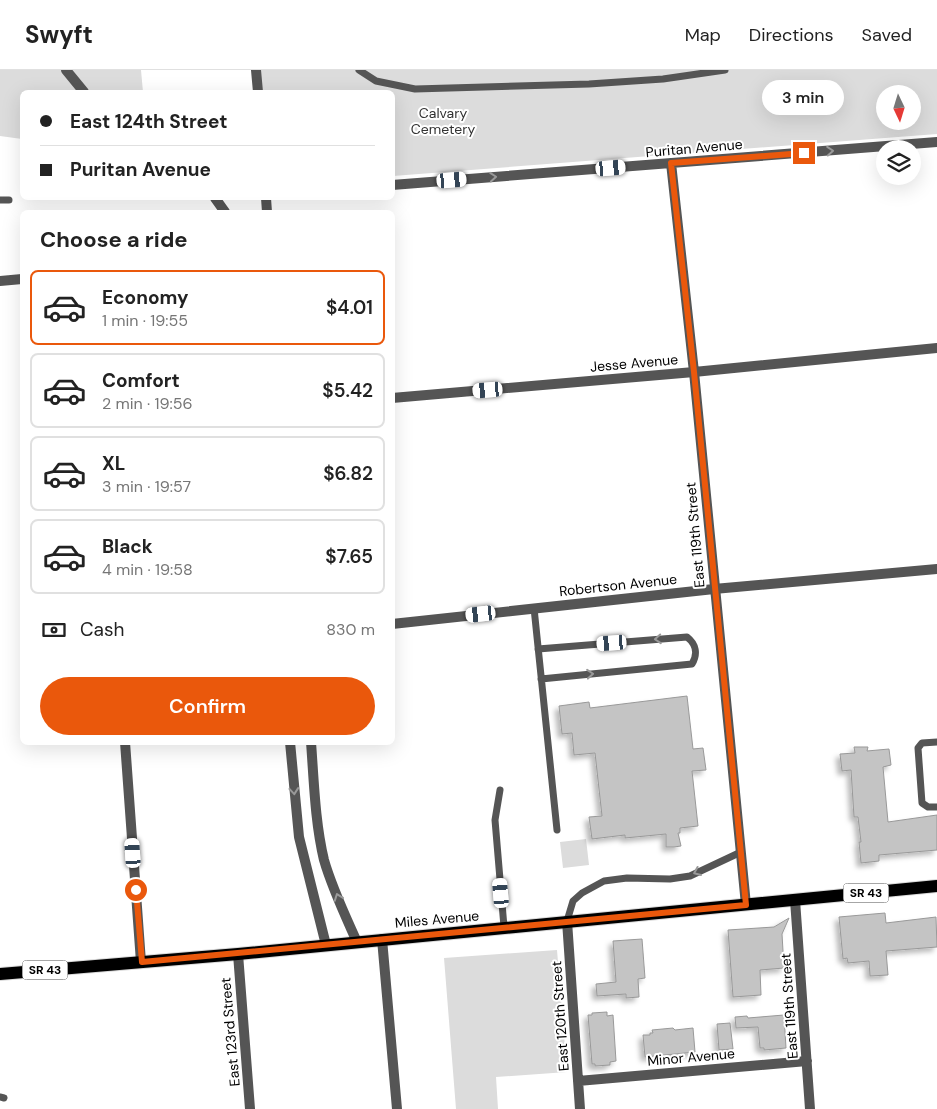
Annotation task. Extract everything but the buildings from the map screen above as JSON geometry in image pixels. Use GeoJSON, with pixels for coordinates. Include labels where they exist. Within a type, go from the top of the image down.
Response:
{"type":"FeatureCollection","features":[{"type":"Feature","properties":{"kind":"main road","name":"Miles Avenue"},"geometry":{"type":"LineString","coordinates":[[0,974],[238,954],[937,886]]}},
{"type":"Feature","properties":{"kind":"street"},"geometry":{"type":"LineString","coordinates":[[66,70],[82,90]]}},
{"type":"Feature","properties":{"kind":"street"},"geometry":{"type":"LineString","coordinates":[[256,70],[258,90]]}},
{"type":"Feature","properties":{"kind":"street","name":"Puritan Avenue"},"geometry":{"type":"LineString","coordinates":[[395,185],[937,142]]}},
{"type":"Feature","properties":{"kind":"street","name":"East 119th Street"},"geometry":{"type":"LineString","coordinates":[[671,163],[694,372],[746,905]]}},
{"type":"Feature","properties":{"kind":"street"},"geometry":{"type":"LineString","coordinates":[[0,281],[20,279]]}},
{"type":"Feature","properties":{"kind":"street","name":"Jesse Avenue"},"geometry":{"type":"LineString","coordinates":[[395,398],[694,372],[937,348]]}},
{"type":"Feature","properties":{"kind":"street","name":"Robertson Avenue"},"geometry":{"type":"LineString","coordinates":[[395,624],[714,589],[937,569]]}},
{"type":"Feature","properties":{"kind":"street"},"geometry":{"type":"LineString","coordinates":[[124,745],[142,962]]}},
{"type":"Feature","properties":{"kind":"street"},"geometry":{"type":"LineString","coordinates":[[290,745],[299,837],[326,945]]}},
{"type":"Feature","properties":{"kind":"street"},"geometry":{"type":"LineString","coordinates":[[311,745],[317,822],[325,861],[357,942]]}},
{"type":"Feature","properties":{"kind":"street","name":"East 119th Street"},"geometry":{"type":"LineString","coordinates":[[796,900],[810,1109]]}},
{"type":"Feature","properties":{"kind":"street","name":"East 120th Street"},"geometry":{"type":"LineString","coordinates":[[567,922],[580,1109]]}},
{"type":"Feature","properties":{"kind":"street"},"geometry":{"type":"LineString","coordinates":[[382,939],[397,1109]]}},
{"type":"Feature","properties":{"kind":"street","name":"East 123rd Street"},"geometry":{"type":"LineString","coordinates":[[238,954],[250,1109]]}},
{"type":"Feature","properties":{"kind":"street","name":"Minor Avenue"},"geometry":{"type":"LineString","coordinates":[[578,1081],[807,1061]]}},
{"type":"Feature","properties":{"kind":"lane"},"geometry":{"type":"LineString","coordinates":[[359,70],[376,81],[415,89],[588,84],[663,79],[725,70]]}},
{"type":"Feature","properties":{"kind":"lane"},"geometry":{"type":"LineString","coordinates":[[662,70],[663,79]]}},
{"type":"Feature","properties":{"kind":"lane"},"geometry":{"type":"LineString","coordinates":[[0,200],[9,200]]}},
{"type":"Feature","properties":{"kind":"lane"},"geometry":{"type":"LineString","coordinates":[[534,608],[557,830]]}},
{"type":"Feature","properties":{"kind":"lane"},"geometry":{"type":"LineString","coordinates":[[538,649],[687,637],[693,642],[696,650],[692,664],[541,678]]}},
{"type":"Feature","properties":{"kind":"lane"},"geometry":{"type":"LineString","coordinates":[[937,742],[922,743],[918,748],[922,803],[928,807],[937,807]]}},
{"type":"Feature","properties":{"kind":"lane"},"geometry":{"type":"LineString","coordinates":[[500,790],[495,820],[504,927]]}},
{"type":"Feature","properties":{"kind":"lane"},"geometry":{"type":"LineString","coordinates":[[567,922],[573,901],[582,893],[604,881],[627,878],[670,879],[690,876],[741,852]]}},
{"type":"Feature","properties":{"kind":"green space"},"geometry":{"type":"Polygon","coordinates":[[[0,70],[141,70],[143,90],[20,90],[20,139],[0,136],[0,70]]]}},
{"type":"Feature","properties":{"kind":"green space","name":"Calvary Cemetery"},"geometry":{"type":"Polygon","coordinates":[[[260,70],[937,70],[937,134],[395,176],[395,90],[262,90],[260,70]]]}},
{"type":"Feature","properties":{"kind":"green space"},"geometry":{"type":"Polygon","coordinates":[[[586,839],[589,865],[563,868],[560,842],[586,839]]]}},
{"type":"Feature","properties":{"kind":"green space"},"geometry":{"type":"Polygon","coordinates":[[[557,950],[567,1072],[496,1077],[498,1109],[456,1109],[444,958],[557,950]]]}},
{"type":"Feature","properties":{"kind":"route"},"geometry":{"type":"LineString","coordinates":[[136,890],[142,962],[746,905],[694,372],[671,163],[804,153]]}}]}
